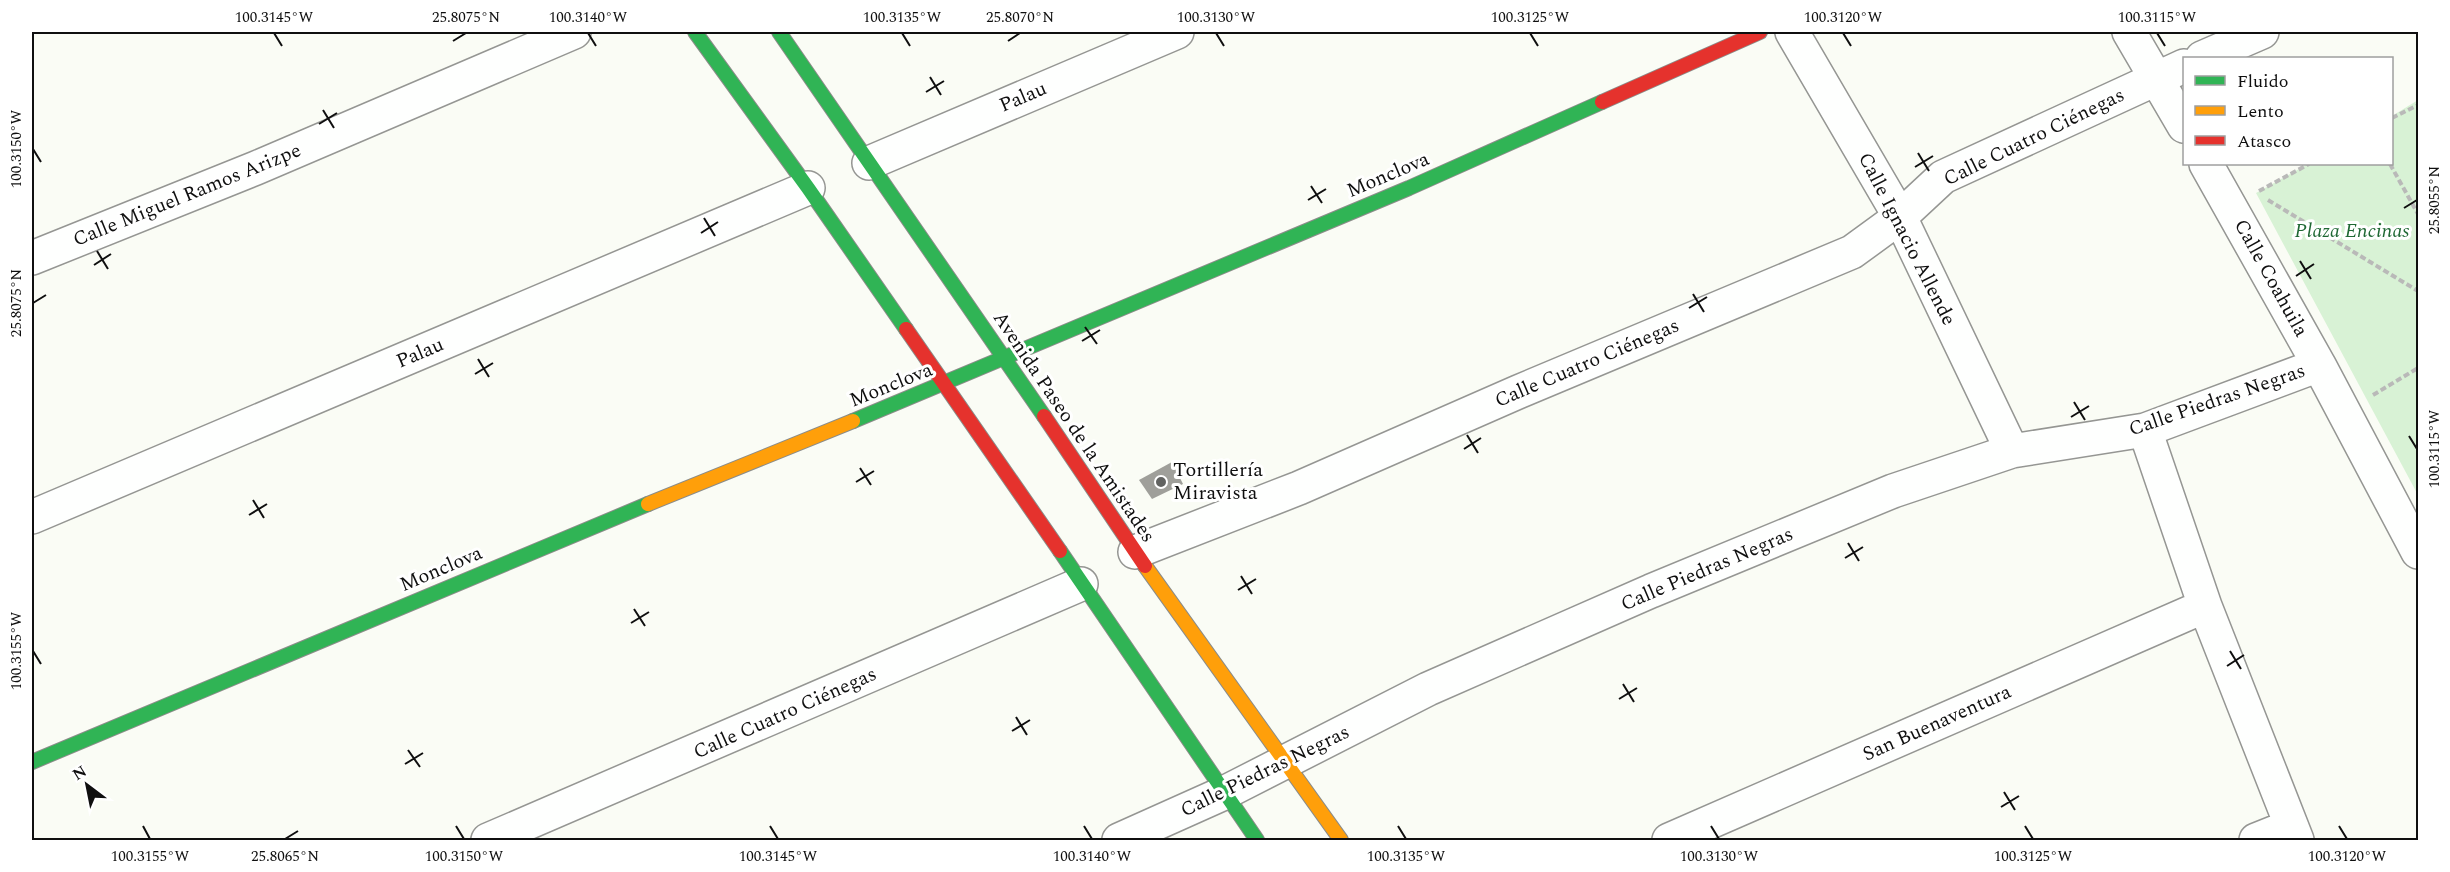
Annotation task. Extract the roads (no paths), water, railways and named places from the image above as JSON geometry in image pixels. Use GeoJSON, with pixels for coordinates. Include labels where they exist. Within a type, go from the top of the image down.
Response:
{"type":"FeatureCollection","features":[{"type":"Feature","properties":{"kind":"street","name":"Calle Miguel Ramos Arizpe"},"geometry":{"type":"LineString","coordinates":[[32,258],[256,168],[574,32]]}},
{"type":"Feature","properties":{"kind":"street"},"geometry":{"type":"LineString","coordinates":[[695,32],[808,188],[1142,669],[1257,840]]}},
{"type":"Feature","properties":{"kind":"street","name":"Avenida Paseo de la Amistades"},"geometry":{"type":"LineString","coordinates":[[779,32],[1135,552],[1341,840]]}},
{"type":"Feature","properties":{"kind":"street","name":"Palau"},"geometry":{"type":"LineString","coordinates":[[869,164],[1177,32]]}},
{"type":"Feature","properties":{"kind":"street","name":"Monclova"},"geometry":{"type":"LineString","coordinates":[[32,762],[548,545],[944,385],[1409,188],[1760,32]]}},
{"type":"Feature","properties":{"kind":"street","name":"Calle Ignacio Allende"},"geometry":{"type":"LineString","coordinates":[[1792,32],[1900,217],[2012,451]]}},
{"type":"Feature","properties":{"kind":"street"},"geometry":{"type":"LineString","coordinates":[[2128,32],[2171,72],[2183,122]]}},
{"type":"Feature","properties":{"kind":"street"},"geometry":{"type":"LineString","coordinates":[[2204,57],[2262,32]]}},
{"type":"Feature","properties":{"kind":"street","name":"Calle Cuatro Ciénegas"},"geometry":{"type":"LineString","coordinates":[[1135,552],[1299,488],[1529,387],[1852,252],[1900,217],[1943,177],[2171,72]]}},
{"type":"Feature","properties":{"kind":"street","name":"Calle Coahuila"},"geometry":{"type":"LineString","coordinates":[[2207,165],[2319,365],[2418,552]]}},
{"type":"Feature","properties":{"kind":"street","name":"Palau"},"geometry":{"type":"LineString","coordinates":[[32,517],[808,188]]}},
{"type":"Feature","properties":{"kind":"street","name":"Calle Piedras Negras"},"geometry":{"type":"LineString","coordinates":[[1119,840],[1286,763],[1428,689],[1651,591],[1893,491],[2012,451],[2145,430],[2319,365]]}},
{"type":"Feature","properties":{"kind":"street"},"geometry":{"type":"LineString","coordinates":[[2145,430],[2205,606],[2294,833],[2256,840]]}},
{"type":"Feature","properties":{"kind":"street","name":"Calle Cuatro Ciénegas"},"geometry":{"type":"LineString","coordinates":[[488,840],[1081,584]]}},
{"type":"Feature","properties":{"kind":"street","name":"San Buenaventura"},"geometry":{"type":"LineString","coordinates":[[1669,840],[2205,606]]}},
{"type":"Feature","properties":{"kind":"place","name":"Tortillería Miravista"},"geometry":{"type":"Point","coordinates":[1161,482]}},
{"type":"Feature","properties":{"kind":"park label","name":"Plaza Encinas"},"geometry":{"type":"Point","coordinates":[2352,231]}}]}
